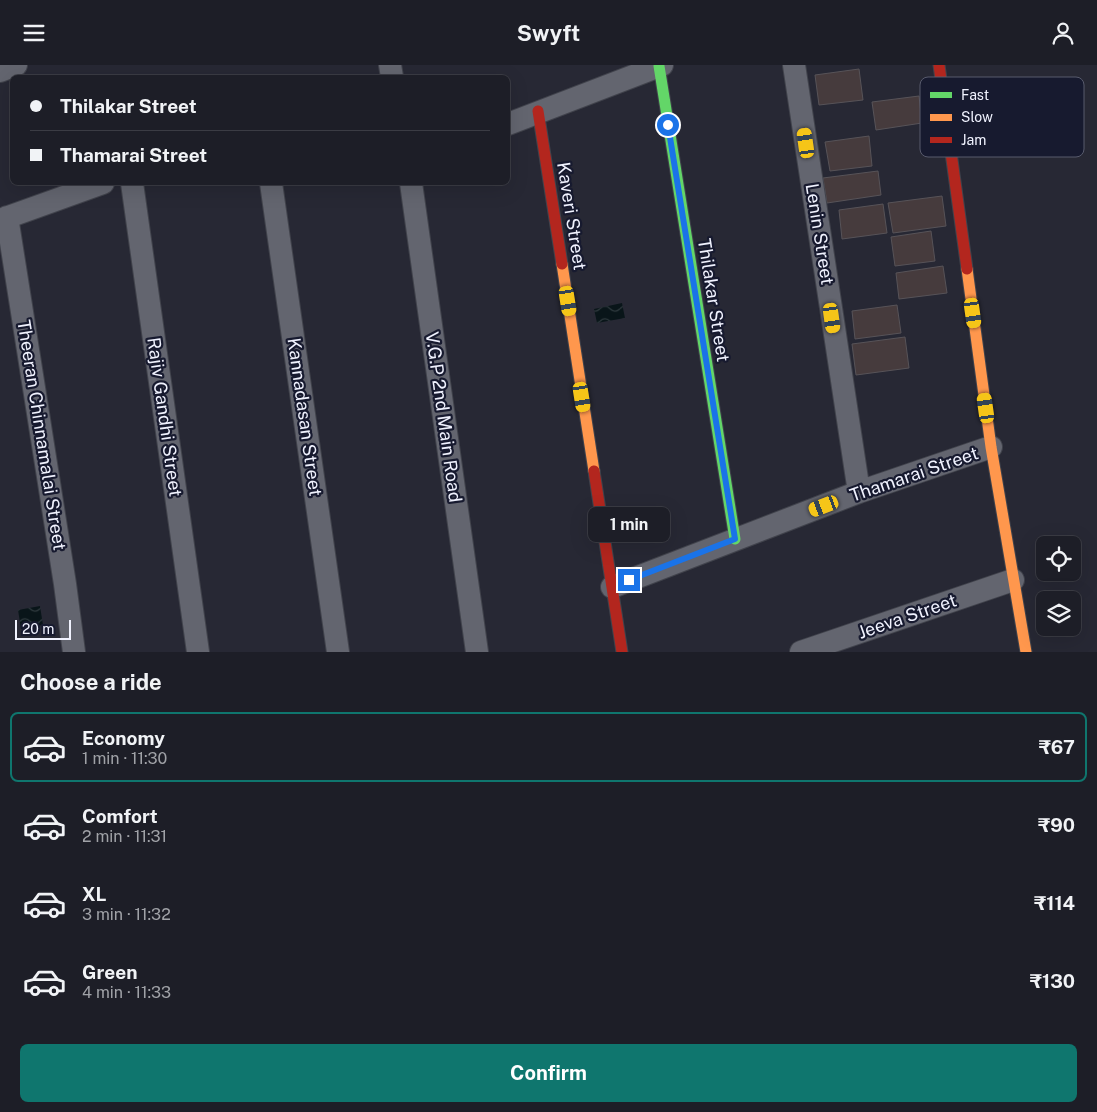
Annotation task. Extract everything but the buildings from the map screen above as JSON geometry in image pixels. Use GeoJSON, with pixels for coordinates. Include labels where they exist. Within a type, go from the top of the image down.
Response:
{"type":"FeatureCollection","features":[{"type":"Feature","properties":{"kind":"street"},"geometry":{"type":"LineString","coordinates":[[0,71],[16,65]]}},
{"type":"Feature","properties":{"kind":"street","name":"Lenin Street"},"geometry":{"type":"LineString","coordinates":[[794,65],[859,492]]}},
{"type":"Feature","properties":{"kind":"street"},"geometry":{"type":"LineString","coordinates":[[510,123],[661,66]]}},
{"type":"Feature","properties":{"kind":"street","name":"Thilakar Street"},"geometry":{"type":"LineString","coordinates":[[661,66],[735,539]]}},
{"type":"Feature","properties":{"kind":"street","name":"Kaveri Street"},"geometry":{"type":"LineString","coordinates":[[538,111],[622,652]]}},
{"type":"Feature","properties":{"kind":"street"},"geometry":{"type":"LineString","coordinates":[[952,157],[991,447],[1026,652]]}},
{"type":"Feature","properties":{"kind":"street"},"geometry":{"type":"LineString","coordinates":[[4,219],[98,185]]}},
{"type":"Feature","properties":{"kind":"street","name":"Rajiv Gandhi Street"},"geometry":{"type":"LineString","coordinates":[[132,185],[198,652]]}},
{"type":"Feature","properties":{"kind":"street","name":"Kannadasan Street"},"geometry":{"type":"LineString","coordinates":[[271,185],[338,652]]}},
{"type":"Feature","properties":{"kind":"street","name":"V.G.P 2nd Main Road"},"geometry":{"type":"LineString","coordinates":[[411,185],[477,652]]}},
{"type":"Feature","properties":{"kind":"street","name":"Theeran Chinnamalai Street"},"geometry":{"type":"LineString","coordinates":[[4,219],[66,584],[74,652]]}},
{"type":"Feature","properties":{"kind":"street","name":"Thamarai Street"},"geometry":{"type":"LineString","coordinates":[[612,587],[859,492],[991,447]]}},
{"type":"Feature","properties":{"kind":"street","name":"Jeeva Street"},"geometry":{"type":"LineString","coordinates":[[801,652],[1013,579]]}},
{"type":"Feature","properties":{"kind":"water"},"geometry":{"type":"Polygon","coordinates":[[[622,303],[625,318],[597,323],[594,309],[622,303]]]}},
{"type":"Feature","properties":{"kind":"water"},"geometry":{"type":"Polygon","coordinates":[[[40,606],[43,625],[21,629],[18,610],[40,606]]]}},
{"type":"Feature","properties":{"kind":"traffic: fast"},"geometry":{"type":"LineString","coordinates":[[659,66],[735,539]]}},
{"type":"Feature","properties":{"kind":"traffic: slow"},"geometry":{"type":"LineString","coordinates":[[562,264],[594,471]]}},
{"type":"Feature","properties":{"kind":"traffic: slow"},"geometry":{"type":"LineString","coordinates":[[967,269],[991,447],[1026,652]]}},
{"type":"Feature","properties":{"kind":"traffic: jam"},"geometry":{"type":"LineString","coordinates":[[939,65],[941,77]]}},
{"type":"Feature","properties":{"kind":"traffic: jam"},"geometry":{"type":"LineString","coordinates":[[538,111],[562,264]]}},
{"type":"Feature","properties":{"kind":"traffic: jam"},"geometry":{"type":"LineString","coordinates":[[952,157],[967,269]]}},
{"type":"Feature","properties":{"kind":"traffic: jam"},"geometry":{"type":"LineString","coordinates":[[594,471],[622,652]]}},
{"type":"Feature","properties":{"kind":"route"},"geometry":{"type":"LineString","coordinates":[[629,580],[735,539],[668,125]]}}]}
